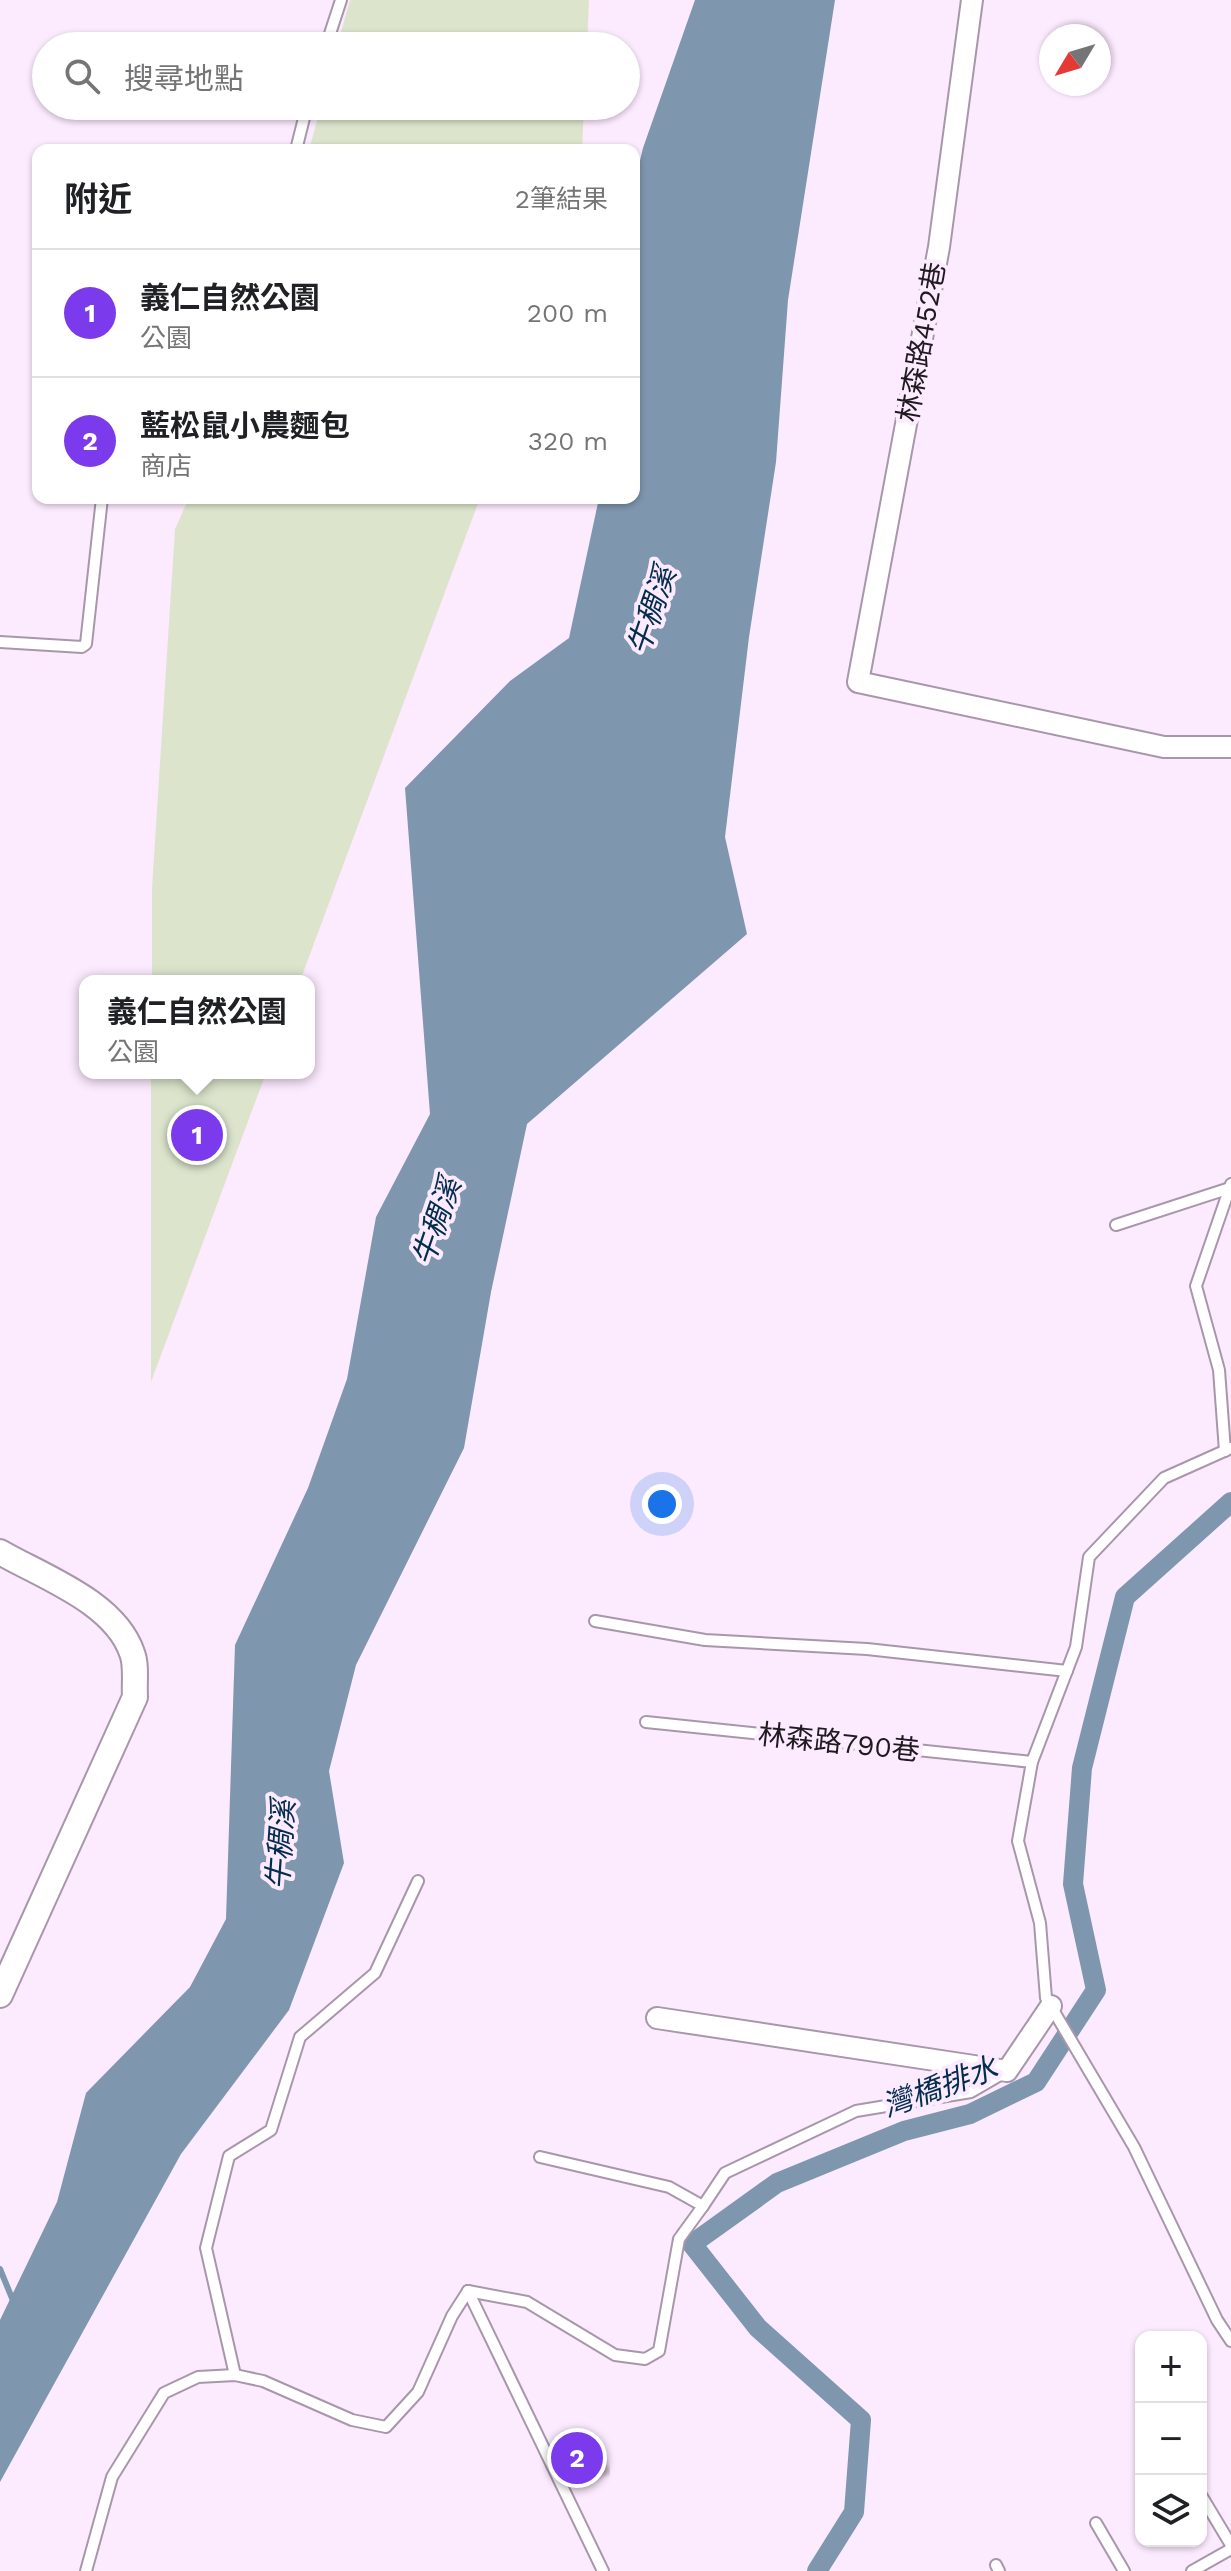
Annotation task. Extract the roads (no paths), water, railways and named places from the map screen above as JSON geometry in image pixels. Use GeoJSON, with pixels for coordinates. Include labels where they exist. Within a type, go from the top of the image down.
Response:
{"type":"FeatureCollection","features":[{"type":"Feature","properties":{"kind":"street","name":"林森路452巷"},"geometry":{"type":"LineString","coordinates":[[972,0],[939,247],[858,682],[1164,747],[1231,747]]}},
{"type":"Feature","properties":{"kind":"street"},"geometry":{"type":"LineString","coordinates":[[0,1552],[97,1608],[119,1630],[133,1654],[135,1697],[0,1995]]}},
{"type":"Feature","properties":{"kind":"street"},"geometry":{"type":"LineString","coordinates":[[657,2018],[1007,2071],[1051,2006]]}},
{"type":"Feature","properties":{"kind":"lane"},"geometry":{"type":"LineString","coordinates":[[331,32],[341,0]]}},
{"type":"Feature","properties":{"kind":"lane"},"geometry":{"type":"LineString","coordinates":[[298,144],[304,120]]}},
{"type":"Feature","properties":{"kind":"lane"},"geometry":{"type":"LineString","coordinates":[[0,642],[82,647],[86,644],[101,504]]}},
{"type":"Feature","properties":{"kind":"lane"},"geometry":{"type":"LineString","coordinates":[[1116,1225],[1230,1186]]}},
{"type":"Feature","properties":{"kind":"lane"},"geometry":{"type":"LineString","coordinates":[[1230,1186],[1196,1286],[1219,1370],[1228,1449],[1164,1478],[1089,1557],[1076,1647],[1032,1762],[1018,1841],[1040,1923],[1046,1998],[1134,2147],[1217,2320],[1231,2341]]}},
{"type":"Feature","properties":{"kind":"lane"},"geometry":{"type":"LineString","coordinates":[[595,1621],[705,1640],[867,1649],[1067,1671]]}},
{"type":"Feature","properties":{"kind":"lane","name":"林森路790巷"},"geometry":{"type":"LineString","coordinates":[[646,1722],[1032,1762]]}},
{"type":"Feature","properties":{"kind":"lane"},"geometry":{"type":"LineString","coordinates":[[235,2375],[206,2248],[229,2156],[271,2130],[300,2037],[375,1973],[418,1881]]}},
{"type":"Feature","properties":{"kind":"lane"},"geometry":{"type":"LineString","coordinates":[[468,2291],[527,2302],[615,2355],[645,2359],[659,2351],[679,2239],[725,2173],[856,2111],[971,2092],[1007,2071]]}},
{"type":"Feature","properties":{"kind":"lane"},"geometry":{"type":"LineString","coordinates":[[540,2157],[669,2187],[703,2206]]}},
{"type":"Feature","properties":{"kind":"lane"},"geometry":{"type":"LineString","coordinates":[[86,2571],[112,2477],[164,2393],[198,2377],[235,2375],[263,2381],[352,2420],[386,2427],[418,2392],[452,2316],[468,2291]]}},
{"type":"Feature","properties":{"kind":"lane"},"geometry":{"type":"LineString","coordinates":[[468,2291],[603,2571]]}},
{"type":"Feature","properties":{"kind":"lane"},"geometry":{"type":"LineString","coordinates":[[1192,2571],[1231,2547],[1207,2505]]}},
{"type":"Feature","properties":{"kind":"lane"},"geometry":{"type":"LineString","coordinates":[[1096,2523],[1124,2571]]}},
{"type":"Feature","properties":{"kind":"water","name":"牛稠溪"},"geometry":{"type":"Polygon","coordinates":[[[695,0],[835,0],[788,300],[776,462],[749,637],[725,837],[747,934],[527,1124],[491,1292],[464,1448],[356,1665],[329,1771],[344,1863],[289,2010],[181,2154],[0,2482],[0,2320],[57,2202],[86,2093],[190,1987],[226,1919],[235,1645],[308,1488],[347,1379],[376,1217],[430,1114],[405,788],[510,681],[569,638],[598,504],[640,504],[640,161],[695,0]]]}},
{"type":"Feature","properties":{"kind":"waterway","name":"灣橋排水"},"geometry":{"type":"LineString","coordinates":[[817,2571],[854,2512],[861,2420],[758,2328],[692,2244],[777,2183],[904,2131],[970,2114],[1036,2082],[1096,1990],[1073,1884],[1082,1768],[1125,1597],[1231,1502]]}},
{"type":"Feature","properties":{"kind":"waterway"},"geometry":{"type":"LineString","coordinates":[[0,2269],[14,2303]]}},
{"type":"Feature","properties":{"kind":"place","name":"義仁自然公園"},"geometry":{"type":"Point","coordinates":[197,1135]}},
{"type":"Feature","properties":{"kind":"place","name":"藍松鼠小農麵包"},"geometry":{"type":"Point","coordinates":[577,2458]}}]}
